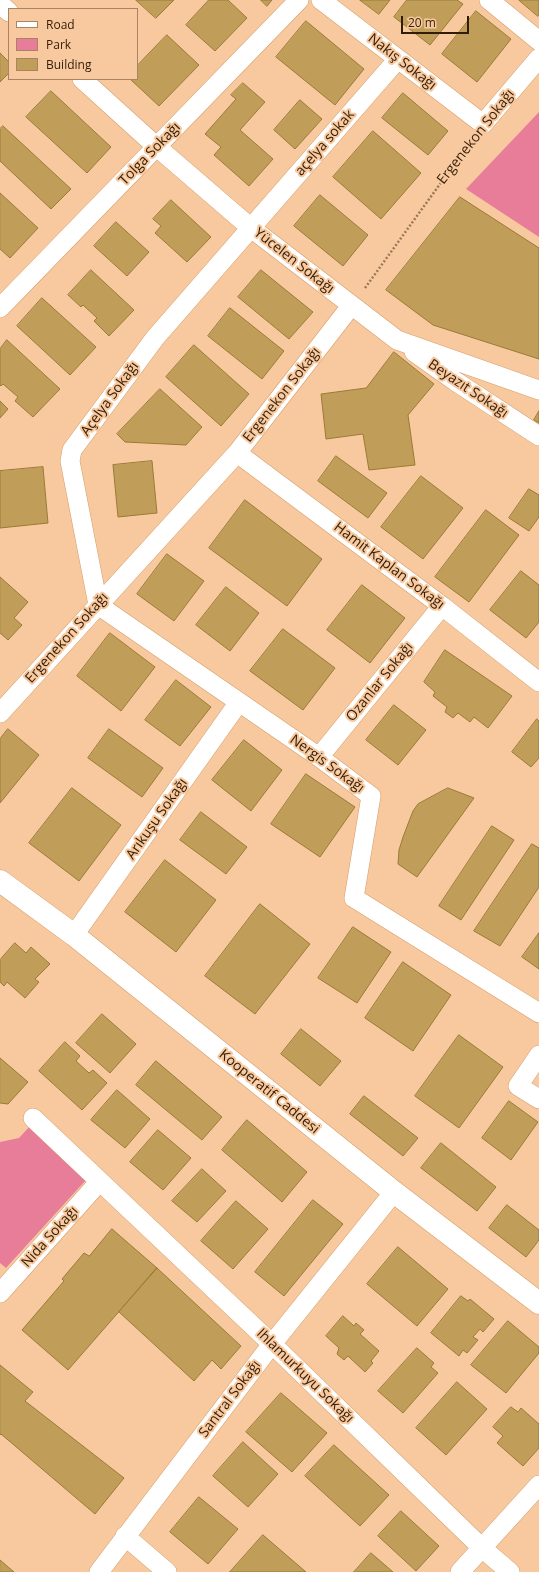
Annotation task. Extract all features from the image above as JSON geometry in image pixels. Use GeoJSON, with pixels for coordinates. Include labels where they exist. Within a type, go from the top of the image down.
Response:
{"type":"FeatureCollection","features":[{"type":"Feature","properties":{"kind":"street","name":"Tolga Sokağı"},"geometry":{"type":"LineString","coordinates":[[0,308],[299,0]]}},
{"type":"Feature","properties":{"kind":"street","name":"Nakış Sokağı"},"geometry":{"type":"LineString","coordinates":[[321,0],[483,124]]}},
{"type":"Feature","properties":{"kind":"street"},"geometry":{"type":"LineString","coordinates":[[489,0],[539,41]]}},
{"type":"Feature","properties":{"kind":"street"},"geometry":{"type":"LineString","coordinates":[[0,4],[8,11]]}},
{"type":"Feature","properties":{"kind":"street","name":"Ergenekon Sokağı"},"geometry":{"type":"LineString","coordinates":[[483,124],[539,58]]}},
{"type":"Feature","properties":{"kind":"street","name":"açelya sokak"},"geometry":{"type":"LineString","coordinates":[[251,228],[398,59]]}},
{"type":"Feature","properties":{"kind":"street","name":"Yücelen Sokağı"},"geometry":{"type":"LineString","coordinates":[[83,80],[157,147],[251,228],[397,340],[539,390]]}},
{"type":"Feature","properties":{"kind":"street","name":"Açelya Sokağı"},"geometry":{"type":"LineString","coordinates":[[98,605],[70,456],[72,450],[155,338],[251,228]]}},
{"type":"Feature","properties":{"kind":"street","name":"Ergenekon Sokağı"},"geometry":{"type":"LineString","coordinates":[[0,713],[237,453],[352,306]]}},
{"type":"Feature","properties":{"kind":"street","name":"Beyazıt Sokağı"},"geometry":{"type":"LineString","coordinates":[[397,340],[455,382],[539,436]]}},
{"type":"Feature","properties":{"kind":"street","name":"Hamit Kaplan Sokağı"},"geometry":{"type":"LineString","coordinates":[[237,453],[442,606],[539,682]]}},
{"type":"Feature","properties":{"kind":"street","name":"Nergis Sokağı"},"geometry":{"type":"LineString","coordinates":[[98,605],[319,757],[370,796],[354,898],[539,1013]]}},
{"type":"Feature","properties":{"kind":"street","name":"Ozanlar Sokağı"},"geometry":{"type":"LineString","coordinates":[[319,757],[442,606]]}},
{"type":"Feature","properties":{"kind":"street","name":"Arıkuşu Sokağı"},"geometry":{"type":"LineString","coordinates":[[74,935],[239,702]]}},
{"type":"Feature","properties":{"kind":"street","name":"Kooperatif Caddesi"},"geometry":{"type":"LineString","coordinates":[[0,881],[74,935],[394,1192],[539,1303]]}},
{"type":"Feature","properties":{"kind":"street"},"geometry":{"type":"LineString","coordinates":[[539,1054],[518,1086],[539,1099]]}},
{"type":"Feature","properties":{"kind":"street","name":"Ihlamurkuyu Sokağı"},"geometry":{"type":"LineString","coordinates":[[33,1118],[272,1344],[482,1548],[510,1572]]}},
{"type":"Feature","properties":{"kind":"street","name":"Nida Sokağı"},"geometry":{"type":"LineString","coordinates":[[2,1285],[100,1181]]}},
{"type":"Feature","properties":{"kind":"street","name":"Santral Sokağı"},"geometry":{"type":"LineString","coordinates":[[99,1572],[272,1344],[394,1192]]}},
{"type":"Feature","properties":{"kind":"street"},"geometry":{"type":"LineString","coordinates":[[460,1572],[539,1485]]}},
{"type":"Feature","properties":{"kind":"street"},"geometry":{"type":"LineString","coordinates":[[125,1536],[167,1572]]}},
{"type":"Feature","properties":{"kind":"path","name":"Ergenekon Sokağı"},"geometry":{"type":"LineString","coordinates":[[352,306],[483,124]]}},
{"type":"Feature","properties":{"kind":"green space"},"geometry":{"type":"Polygon","coordinates":[[[539,112],[539,237],[466,189],[539,112]]]}},
{"type":"Feature","properties":{"kind":"green space"},"geometry":{"type":"Polygon","coordinates":[[[30,1126],[86,1180],[6,1268],[0,1263],[0,1142],[19,1138],[30,1126]]]}},
{"type":"Feature","properties":{"kind":"building"},"geometry":{"type":"Polygon","coordinates":[[[136,0],[174,0],[156,18],[136,0]]]}},
{"type":"Feature","properties":{"kind":"building"},"geometry":{"type":"Polygon","coordinates":[[[209,0],[228,0],[247,18],[215,51],[186,25],[209,0]]]}},
{"type":"Feature","properties":{"kind":"building"},"geometry":{"type":"Polygon","coordinates":[[[261,0],[272,0],[267,6],[261,0]]]}},
{"type":"Feature","properties":{"kind":"building"},"geometry":{"type":"Polygon","coordinates":[[[360,0],[390,0],[379,14],[360,0]]]}},
{"type":"Feature","properties":{"kind":"building"},"geometry":{"type":"Polygon","coordinates":[[[407,0],[457,0],[463,4],[430,45],[394,17],[407,0]]]}},
{"type":"Feature","properties":{"kind":"building"},"geometry":{"type":"Polygon","coordinates":[[[519,0],[539,0],[538,16],[519,0]]]}},
{"type":"Feature","properties":{"kind":"building"},"geometry":{"type":"Polygon","coordinates":[[[476,11],[511,39],[477,82],[442,54],[476,11]]]}},
{"type":"Feature","properties":{"kind":"building"},"geometry":{"type":"Polygon","coordinates":[[[306,21],[364,69],[335,105],[276,57],[306,21]]]}},
{"type":"Feature","properties":{"kind":"building"},"geometry":{"type":"Polygon","coordinates":[[[167,35],[199,65],[159,106],[131,80],[138,80],[138,65],[167,35]]]}},
{"type":"Feature","properties":{"kind":"building"},"geometry":{"type":"Polygon","coordinates":[[[0,53],[8,61],[8,74],[0,82],[0,53]]]}},
{"type":"Feature","properties":{"kind":"building"},"geometry":{"type":"Polygon","coordinates":[[[243,83],[265,102],[240,130],[273,159],[249,186],[214,155],[221,147],[205,134],[236,99],[231,95],[243,83]]]}},
{"type":"Feature","properties":{"kind":"building"},"geometry":{"type":"Polygon","coordinates":[[[51,91],[111,147],[87,173],[26,117],[51,91]]]}},
{"type":"Feature","properties":{"kind":"building"},"geometry":{"type":"Polygon","coordinates":[[[403,93],[448,131],[428,155],[382,118],[403,93]]]}},
{"type":"Feature","properties":{"kind":"building"},"geometry":{"type":"Polygon","coordinates":[[[300,100],[322,119],[295,149],[274,130],[300,100]]]}},
{"type":"Feature","properties":{"kind":"building"},"geometry":{"type":"Polygon","coordinates":[[[3,126],[71,189],[51,209],[0,161],[0,129],[3,126]]]}},
{"type":"Feature","properties":{"kind":"building"},"geometry":{"type":"Polygon","coordinates":[[[373,131],[421,173],[381,219],[333,177],[373,131]]]}},
{"type":"Feature","properties":{"kind":"building"},"geometry":{"type":"Polygon","coordinates":[[[0,193],[38,228],[10,258],[0,249],[0,193]]]}},
{"type":"Feature","properties":{"kind":"building"},"geometry":{"type":"Polygon","coordinates":[[[320,195],[368,235],[343,266],[294,226],[320,195]]]}},
{"type":"Feature","properties":{"kind":"building"},"geometry":{"type":"Polygon","coordinates":[[[460,197],[539,248],[539,359],[433,325],[386,290],[460,197]]]}},
{"type":"Feature","properties":{"kind":"building"},"geometry":{"type":"Polygon","coordinates":[[[171,200],[211,237],[187,262],[155,233],[161,226],[153,219],[171,200]]]}},
{"type":"Feature","properties":{"kind":"building"},"geometry":{"type":"Polygon","coordinates":[[[116,222],[149,252],[127,276],[94,246],[116,222]]]}},
{"type":"Feature","properties":{"kind":"building"},"geometry":{"type":"Polygon","coordinates":[[[91,270],[134,310],[109,336],[94,321],[97,318],[83,305],[81,307],[68,295],[91,270]]]}},
{"type":"Feature","properties":{"kind":"building"},"geometry":{"type":"Polygon","coordinates":[[[261,270],[313,312],[289,339],[238,297],[261,270]]]}},
{"type":"Feature","properties":{"kind":"building"},"geometry":{"type":"Polygon","coordinates":[[[42,298],[96,347],[70,375],[17,326],[42,298]]]}},
{"type":"Feature","properties":{"kind":"building"},"geometry":{"type":"Polygon","coordinates":[[[230,308],[284,351],[262,379],[208,336],[230,308]]]}},
{"type":"Feature","properties":{"kind":"building"},"geometry":{"type":"Polygon","coordinates":[[[7,340],[60,389],[33,417],[15,401],[18,397],[3,384],[1,386],[0,385],[0,349],[7,340]]]}},
{"type":"Feature","properties":{"kind":"building"},"geometry":{"type":"Polygon","coordinates":[[[194,345],[249,394],[221,426],[166,377],[194,345]]]}},
{"type":"Feature","properties":{"kind":"building"},"geometry":{"type":"Polygon","coordinates":[[[394,352],[434,384],[408,415],[415,465],[369,470],[363,434],[326,439],[321,394],[366,388],[394,352]]]}},
{"type":"Feature","properties":{"kind":"building"},"geometry":{"type":"Polygon","coordinates":[[[160,389],[202,427],[186,445],[125,442],[117,434],[160,389]]]}},
{"type":"Feature","properties":{"kind":"building"},"geometry":{"type":"Polygon","coordinates":[[[0,401],[8,409],[0,418],[0,401]]]}},
{"type":"Feature","properties":{"kind":"building"},"geometry":{"type":"Polygon","coordinates":[[[539,411],[539,423],[534,420],[539,411]]]}},
{"type":"Feature","properties":{"kind":"building"},"geometry":{"type":"Polygon","coordinates":[[[336,456],[387,493],[368,518],[318,481],[336,456]]]}},
{"type":"Feature","properties":{"kind":"building"},"geometry":{"type":"Polygon","coordinates":[[[152,461],[157,513],[118,517],[113,465],[152,461]]]}},
{"type":"Feature","properties":{"kind":"building"},"geometry":{"type":"Polygon","coordinates":[[[43,467],[48,523],[0,528],[0,471],[43,467]]]}},
{"type":"Feature","properties":{"kind":"building"},"geometry":{"type":"Polygon","coordinates":[[[421,476],[463,508],[423,559],[381,527],[421,476]]]}},
{"type":"Feature","properties":{"kind":"building"},"geometry":{"type":"Polygon","coordinates":[[[529,489],[539,495],[539,517],[529,531],[509,518],[529,489]]]}},
{"type":"Feature","properties":{"kind":"building"},"geometry":{"type":"Polygon","coordinates":[[[245,500],[322,559],[287,606],[209,548],[245,500]]]}},
{"type":"Feature","properties":{"kind":"building"},"geometry":{"type":"Polygon","coordinates":[[[486,510],[519,535],[469,602],[435,577],[486,510]]]}},
{"type":"Feature","properties":{"kind":"building"},"geometry":{"type":"Polygon","coordinates":[[[167,554],[204,581],[174,621],[137,594],[167,554]]]}},
{"type":"Feature","properties":{"kind":"building"},"geometry":{"type":"Polygon","coordinates":[[[521,571],[539,585],[539,622],[526,638],[490,610],[521,571]]]}},
{"type":"Feature","properties":{"kind":"building"},"geometry":{"type":"Polygon","coordinates":[[[0,577],[28,602],[14,618],[22,625],[8,640],[0,633],[0,577]]]}},
{"type":"Feature","properties":{"kind":"building"},"geometry":{"type":"Polygon","coordinates":[[[362,585],[405,618],[370,663],[327,630],[362,585]]]}},
{"type":"Feature","properties":{"kind":"building"},"geometry":{"type":"Polygon","coordinates":[[[226,587],[259,613],[230,651],[196,625],[226,587]]]}},
{"type":"Feature","properties":{"kind":"building"},"geometry":{"type":"Polygon","coordinates":[[[283,629],[335,668],[303,710],[250,671],[283,629]]]}},
{"type":"Feature","properties":{"kind":"building"},"geometry":{"type":"Polygon","coordinates":[[[110,633],[155,667],[121,711],[77,676],[110,633]]]}},
{"type":"Feature","properties":{"kind":"building"},"geometry":{"type":"Polygon","coordinates":[[[445,650],[512,696],[488,728],[474,717],[470,722],[458,713],[453,718],[445,712],[447,707],[433,696],[435,692],[424,682],[445,650]]]}},
{"type":"Feature","properties":{"kind":"building"},"geometry":{"type":"Polygon","coordinates":[[[176,680],[211,707],[180,746],[145,720],[176,680]]]}},
{"type":"Feature","properties":{"kind":"building"},"geometry":{"type":"Polygon","coordinates":[[[394,705],[426,730],[398,765],[366,740],[394,705]]]}},
{"type":"Feature","properties":{"kind":"building"},"geometry":{"type":"Polygon","coordinates":[[[537,719],[539,721],[539,758],[531,767],[512,752],[537,719]]]}},
{"type":"Feature","properties":{"kind":"building"},"geometry":{"type":"Polygon","coordinates":[[[8,729],[39,755],[0,803],[0,739],[8,729]]]}},
{"type":"Feature","properties":{"kind":"building"},"geometry":{"type":"Polygon","coordinates":[[[109,729],[163,768],[142,797],[88,758],[109,729]]]}},
{"type":"Feature","properties":{"kind":"building"},"geometry":{"type":"Polygon","coordinates":[[[244,740],[282,770],[251,811],[212,780],[244,740]]]}},
{"type":"Feature","properties":{"kind":"building"},"geometry":{"type":"Polygon","coordinates":[[[306,774],[355,807],[320,857],[271,824],[306,774]]]}},
{"type":"Feature","properties":{"kind":"building"},"geometry":{"type":"Polygon","coordinates":[[[72,788],[121,825],[79,881],[29,843],[72,788]]]}},
{"type":"Feature","properties":{"kind":"building"},"geometry":{"type":"Polygon","coordinates":[[[448,788],[474,798],[417,877],[398,864],[399,850],[403,837],[413,811],[418,804],[448,788]]]}},
{"type":"Feature","properties":{"kind":"building"},"geometry":{"type":"Polygon","coordinates":[[[201,812],[247,847],[226,874],[180,840],[201,812]]]}},
{"type":"Feature","properties":{"kind":"building"},"geometry":{"type":"Polygon","coordinates":[[[492,826],[514,840],[461,920],[439,906],[492,826]]]}},
{"type":"Feature","properties":{"kind":"building"},"geometry":{"type":"Polygon","coordinates":[[[532,844],[539,848],[539,887],[500,946],[474,931],[532,844]]]}},
{"type":"Feature","properties":{"kind":"building"},"geometry":{"type":"Polygon","coordinates":[[[165,860],[216,900],[176,952],[125,912],[165,860]]]}},
{"type":"Feature","properties":{"kind":"building"},"geometry":{"type":"Polygon","coordinates":[[[260,904],[310,944],[255,1014],[205,976],[260,904]]]}},
{"type":"Feature","properties":{"kind":"building"},"geometry":{"type":"Polygon","coordinates":[[[353,927],[391,952],[357,1003],[318,978],[353,927]]]}},
{"type":"Feature","properties":{"kind":"building"},"geometry":{"type":"Polygon","coordinates":[[[539,933],[539,969],[522,957],[539,933]]]}},
{"type":"Feature","properties":{"kind":"building"},"geometry":{"type":"Polygon","coordinates":[[[15,943],[26,953],[31,947],[50,964],[35,979],[39,982],[25,998],[7,982],[4,986],[0,982],[0,960],[15,943]]]}},
{"type":"Feature","properties":{"kind":"building"},"geometry":{"type":"Polygon","coordinates":[[[403,962],[451,995],[413,1051],[365,1018],[403,962]]]}},
{"type":"Feature","properties":{"kind":"building"},"geometry":{"type":"Polygon","coordinates":[[[102,1014],[136,1044],[110,1073],[76,1043],[102,1014]]]}},
{"type":"Feature","properties":{"kind":"building"},"geometry":{"type":"Polygon","coordinates":[[[301,1029],[341,1061],[320,1086],[281,1054],[301,1029]]]}},
{"type":"Feature","properties":{"kind":"building"},"geometry":{"type":"Polygon","coordinates":[[[459,1035],[503,1067],[459,1128],[415,1096],[459,1035]]]}},
{"type":"Feature","properties":{"kind":"building"},"geometry":{"type":"Polygon","coordinates":[[[65,1042],[80,1056],[76,1061],[89,1073],[93,1070],[107,1083],[82,1110],[39,1071],[65,1042]]]}},
{"type":"Feature","properties":{"kind":"building"},"geometry":{"type":"Polygon","coordinates":[[[0,1058],[28,1082],[8,1104],[0,1103],[0,1058]]]}},
{"type":"Feature","properties":{"kind":"building"},"geometry":{"type":"Polygon","coordinates":[[[156,1061],[222,1117],[202,1140],[136,1085],[156,1061]]]}},
{"type":"Feature","properties":{"kind":"building"},"geometry":{"type":"Polygon","coordinates":[[[117,1090],[150,1119],[125,1148],[91,1120],[117,1090]]]}},
{"type":"Feature","properties":{"kind":"building"},"geometry":{"type":"Polygon","coordinates":[[[364,1096],[418,1138],[403,1156],[350,1114],[364,1096]]]}},
{"type":"Feature","properties":{"kind":"building"},"geometry":{"type":"Polygon","coordinates":[[[509,1101],[538,1122],[511,1160],[482,1138],[509,1101]]]}},
{"type":"Feature","properties":{"kind":"building"},"geometry":{"type":"Polygon","coordinates":[[[247,1120],[307,1172],[282,1202],[222,1150],[247,1120]]]}},
{"type":"Feature","properties":{"kind":"building"},"geometry":{"type":"Polygon","coordinates":[[[158,1130],[191,1158],[163,1190],[130,1162],[158,1130]]]}},
{"type":"Feature","properties":{"kind":"building"},"geometry":{"type":"Polygon","coordinates":[[[441,1143],[496,1187],[477,1211],[421,1168],[441,1143]]]}},
{"type":"Feature","properties":{"kind":"building"},"geometry":{"type":"Polygon","coordinates":[[[202,1169],[226,1191],[197,1222],[172,1201],[202,1169]]]}},
{"type":"Feature","properties":{"kind":"building"},"geometry":{"type":"Polygon","coordinates":[[[313,1200],[343,1224],[284,1296],[255,1272],[313,1200]]]}},
{"type":"Feature","properties":{"kind":"building"},"geometry":{"type":"Polygon","coordinates":[[[236,1201],[268,1229],[233,1269],[201,1241],[236,1201]]]}},
{"type":"Feature","properties":{"kind":"building"},"geometry":{"type":"Polygon","coordinates":[[[507,1205],[539,1230],[539,1240],[526,1257],[489,1228],[507,1205]]]}},
{"type":"Feature","properties":{"kind":"building"},"geometry":{"type":"Polygon","coordinates":[[[112,1229],[157,1268],[68,1370],[22,1330],[64,1281],[62,1279],[84,1253],[89,1256],[112,1229]]]}},
{"type":"Feature","properties":{"kind":"building"},"geometry":{"type":"Polygon","coordinates":[[[398,1247],[448,1289],[417,1326],[367,1284],[398,1247]]]}},
{"type":"Feature","properties":{"kind":"building"},"geometry":{"type":"Polygon","coordinates":[[[157,1268],[241,1346],[221,1369],[212,1360],[194,1381],[119,1312],[157,1268]]]}},
{"type":"Feature","properties":{"kind":"building"},"geometry":{"type":"Polygon","coordinates":[[[461,1296],[468,1301],[470,1299],[494,1319],[483,1332],[480,1329],[473,1337],[478,1340],[467,1353],[463,1350],[459,1356],[431,1333],[461,1296]]]}},
{"type":"Feature","properties":{"kind":"building"},"geometry":{"type":"Polygon","coordinates":[[[343,1316],[354,1326],[356,1323],[364,1330],[360,1334],[379,1351],[371,1361],[373,1363],[365,1372],[348,1356],[344,1360],[337,1354],[339,1348],[326,1336],[343,1316]]]}},
{"type":"Feature","properties":{"kind":"building"},"geometry":{"type":"Polygon","coordinates":[[[508,1321],[539,1347],[539,1353],[506,1393],[471,1365],[508,1321]]]}},
{"type":"Feature","properties":{"kind":"building"},"geometry":{"type":"Polygon","coordinates":[[[417,1348],[434,1363],[431,1367],[438,1373],[403,1413],[378,1391],[417,1348]]]}},
{"type":"Feature","properties":{"kind":"building"},"geometry":{"type":"Polygon","coordinates":[[[0,1365],[33,1392],[25,1401],[124,1478],[95,1514],[1,1434],[0,1435],[0,1365]]]}},
{"type":"Feature","properties":{"kind":"building"},"geometry":{"type":"Polygon","coordinates":[[[457,1382],[487,1409],[446,1455],[416,1428],[457,1382]]]}},
{"type":"Feature","properties":{"kind":"building"},"geometry":{"type":"Polygon","coordinates":[[[281,1393],[327,1433],[292,1472],[246,1432],[281,1393]]]}},
{"type":"Feature","properties":{"kind":"building"},"geometry":{"type":"Polygon","coordinates":[[[511,1407],[518,1412],[521,1408],[539,1424],[539,1448],[523,1466],[497,1443],[503,1436],[493,1427],[511,1407]]]}},
{"type":"Feature","properties":{"kind":"building"},"geometry":{"type":"Polygon","coordinates":[[[243,1442],[278,1474],[248,1507],[213,1476],[243,1442]]]}},
{"type":"Feature","properties":{"kind":"building"},"geometry":{"type":"Polygon","coordinates":[[[334,1445],[389,1495],[360,1526],[305,1476],[334,1445]]]}},
{"type":"Feature","properties":{"kind":"building"},"geometry":{"type":"Polygon","coordinates":[[[199,1497],[238,1529],[208,1564],[170,1532],[199,1497]]]}},
{"type":"Feature","properties":{"kind":"building"},"geometry":{"type":"Polygon","coordinates":[[[401,1511],[439,1546],[416,1571],[378,1536],[401,1511]]]}},
{"type":"Feature","properties":{"kind":"building"},"geometry":{"type":"Polygon","coordinates":[[[263,1535],[306,1572],[230,1572],[263,1535]]]}},
{"type":"Feature","properties":{"kind":"building"},"geometry":{"type":"Polygon","coordinates":[[[371,1553],[393,1572],[354,1572],[371,1553]]]}},
{"type":"Feature","properties":{"kind":"building"},"geometry":{"type":"Polygon","coordinates":[[[0,1560],[14,1572],[0,1572],[0,1560]]]}}]}
